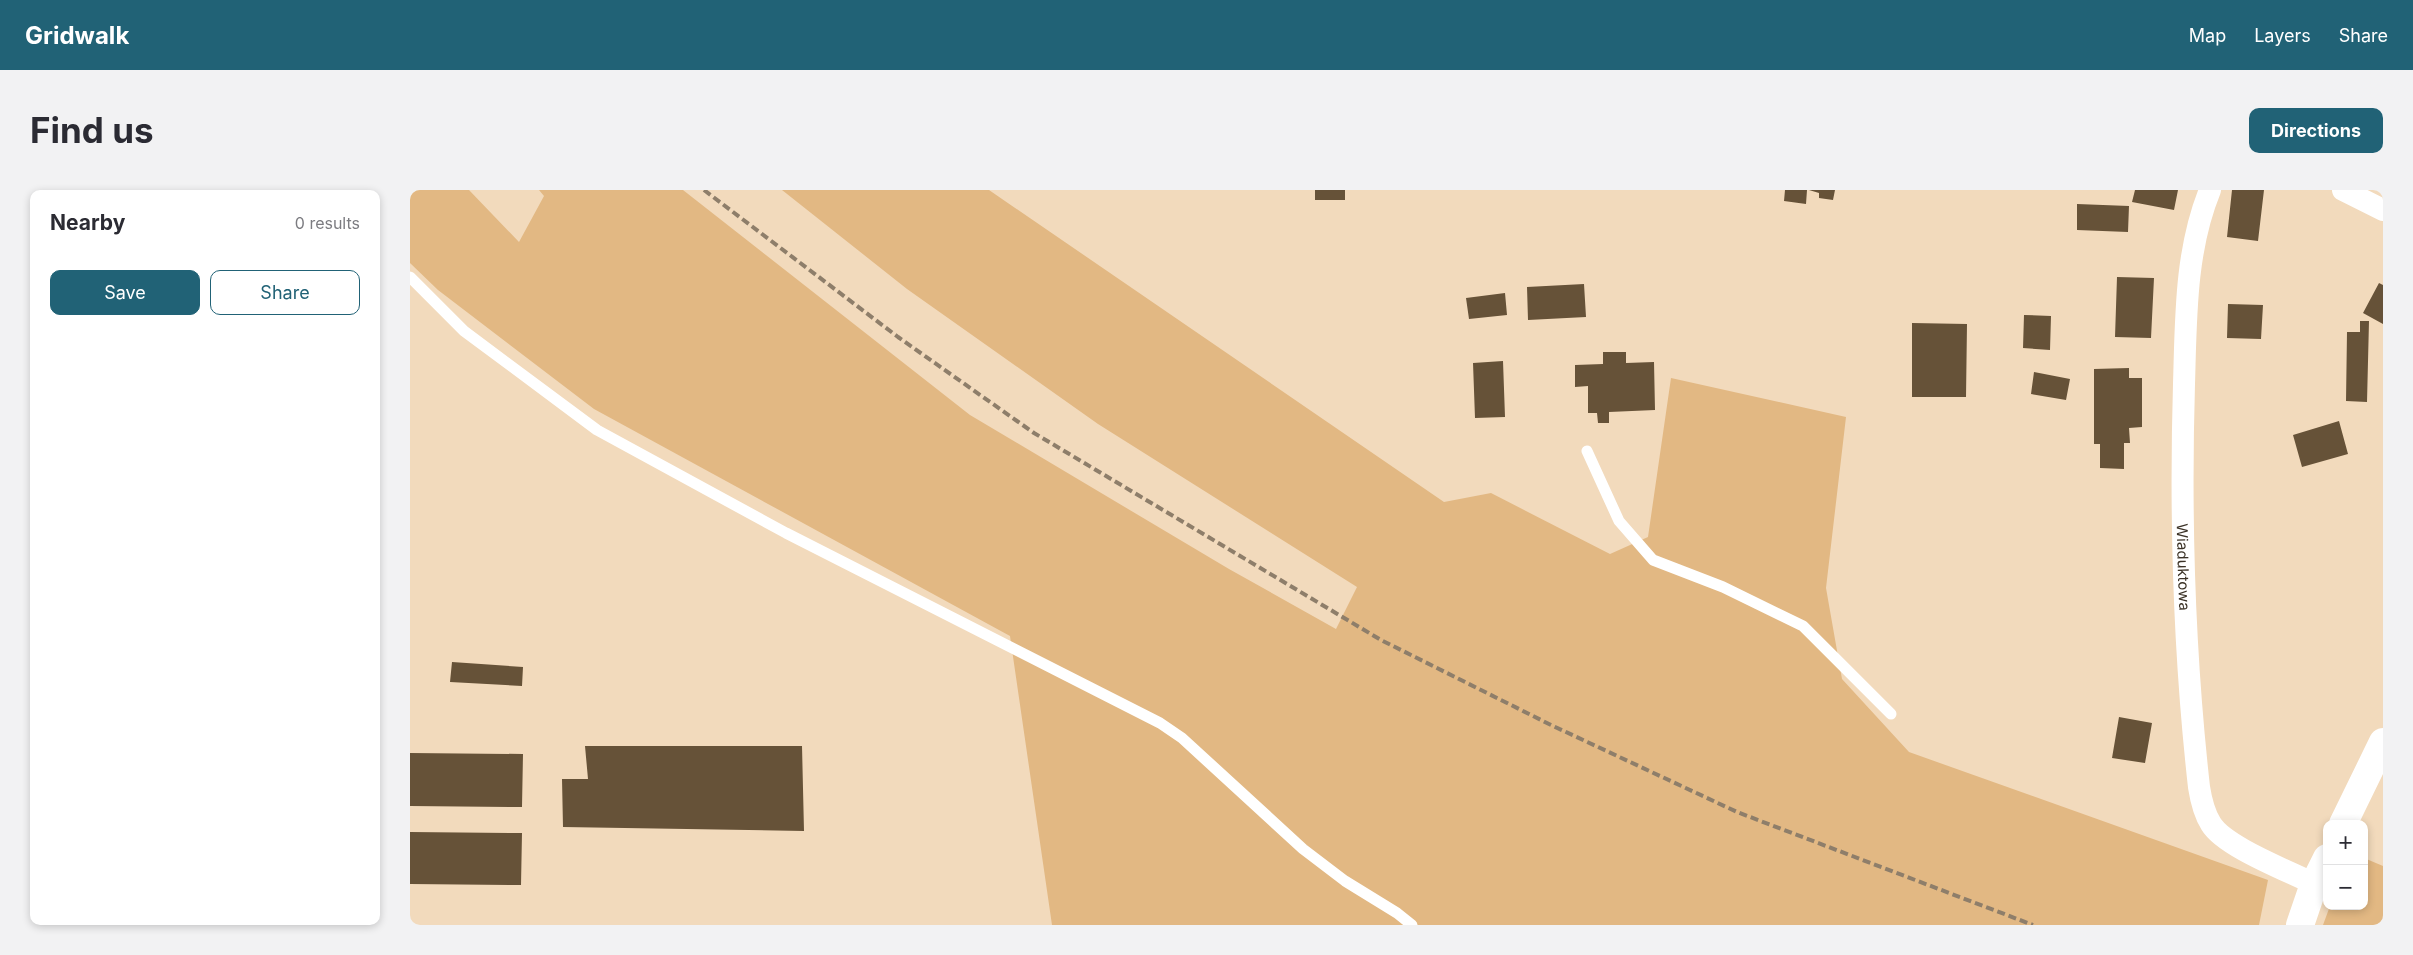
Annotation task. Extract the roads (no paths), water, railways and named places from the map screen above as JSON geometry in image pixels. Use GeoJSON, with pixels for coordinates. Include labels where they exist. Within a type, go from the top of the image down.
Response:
{"type":"FeatureCollection","features":[{"type":"Feature","properties":{"kind":"street","name":"Wiaduktowa"},"geometry":{"type":"LineString","coordinates":[[2210,190],[2193,248],[2187,303],[2182,461],[2184,616],[2199,787],[2203,807],[2211,824],[2218,832],[2234,844],[2314,884]]}},
{"type":"Feature","properties":{"kind":"street"},"geometry":{"type":"LineString","coordinates":[[2343,190],[2383,210]]}},
{"type":"Feature","properties":{"kind":"street"},"geometry":{"type":"LineString","coordinates":[[2345,820],[2383,742]]}},
{"type":"Feature","properties":{"kind":"street"},"geometry":{"type":"LineString","coordinates":[[2300,925],[2314,884],[2324,865]]}},
{"type":"Feature","properties":{"kind":"lane"},"geometry":{"type":"LineString","coordinates":[[410,277],[464,331],[598,430],[786,533],[1160,723],[1182,738],[1303,849],[1345,881],[1397,913],[1412,925]]}},
{"type":"Feature","properties":{"kind":"lane"},"geometry":{"type":"LineString","coordinates":[[1587,451],[1620,521],[1653,560],[1723,587],[1803,626],[1891,714]]}},
{"type":"Feature","properties":{"kind":"railway"},"geometry":{"type":"LineString","coordinates":[[704,190],[898,337],[1034,433],[1381,640],[1551,725],[1737,812],[2033,925]]}}]}
